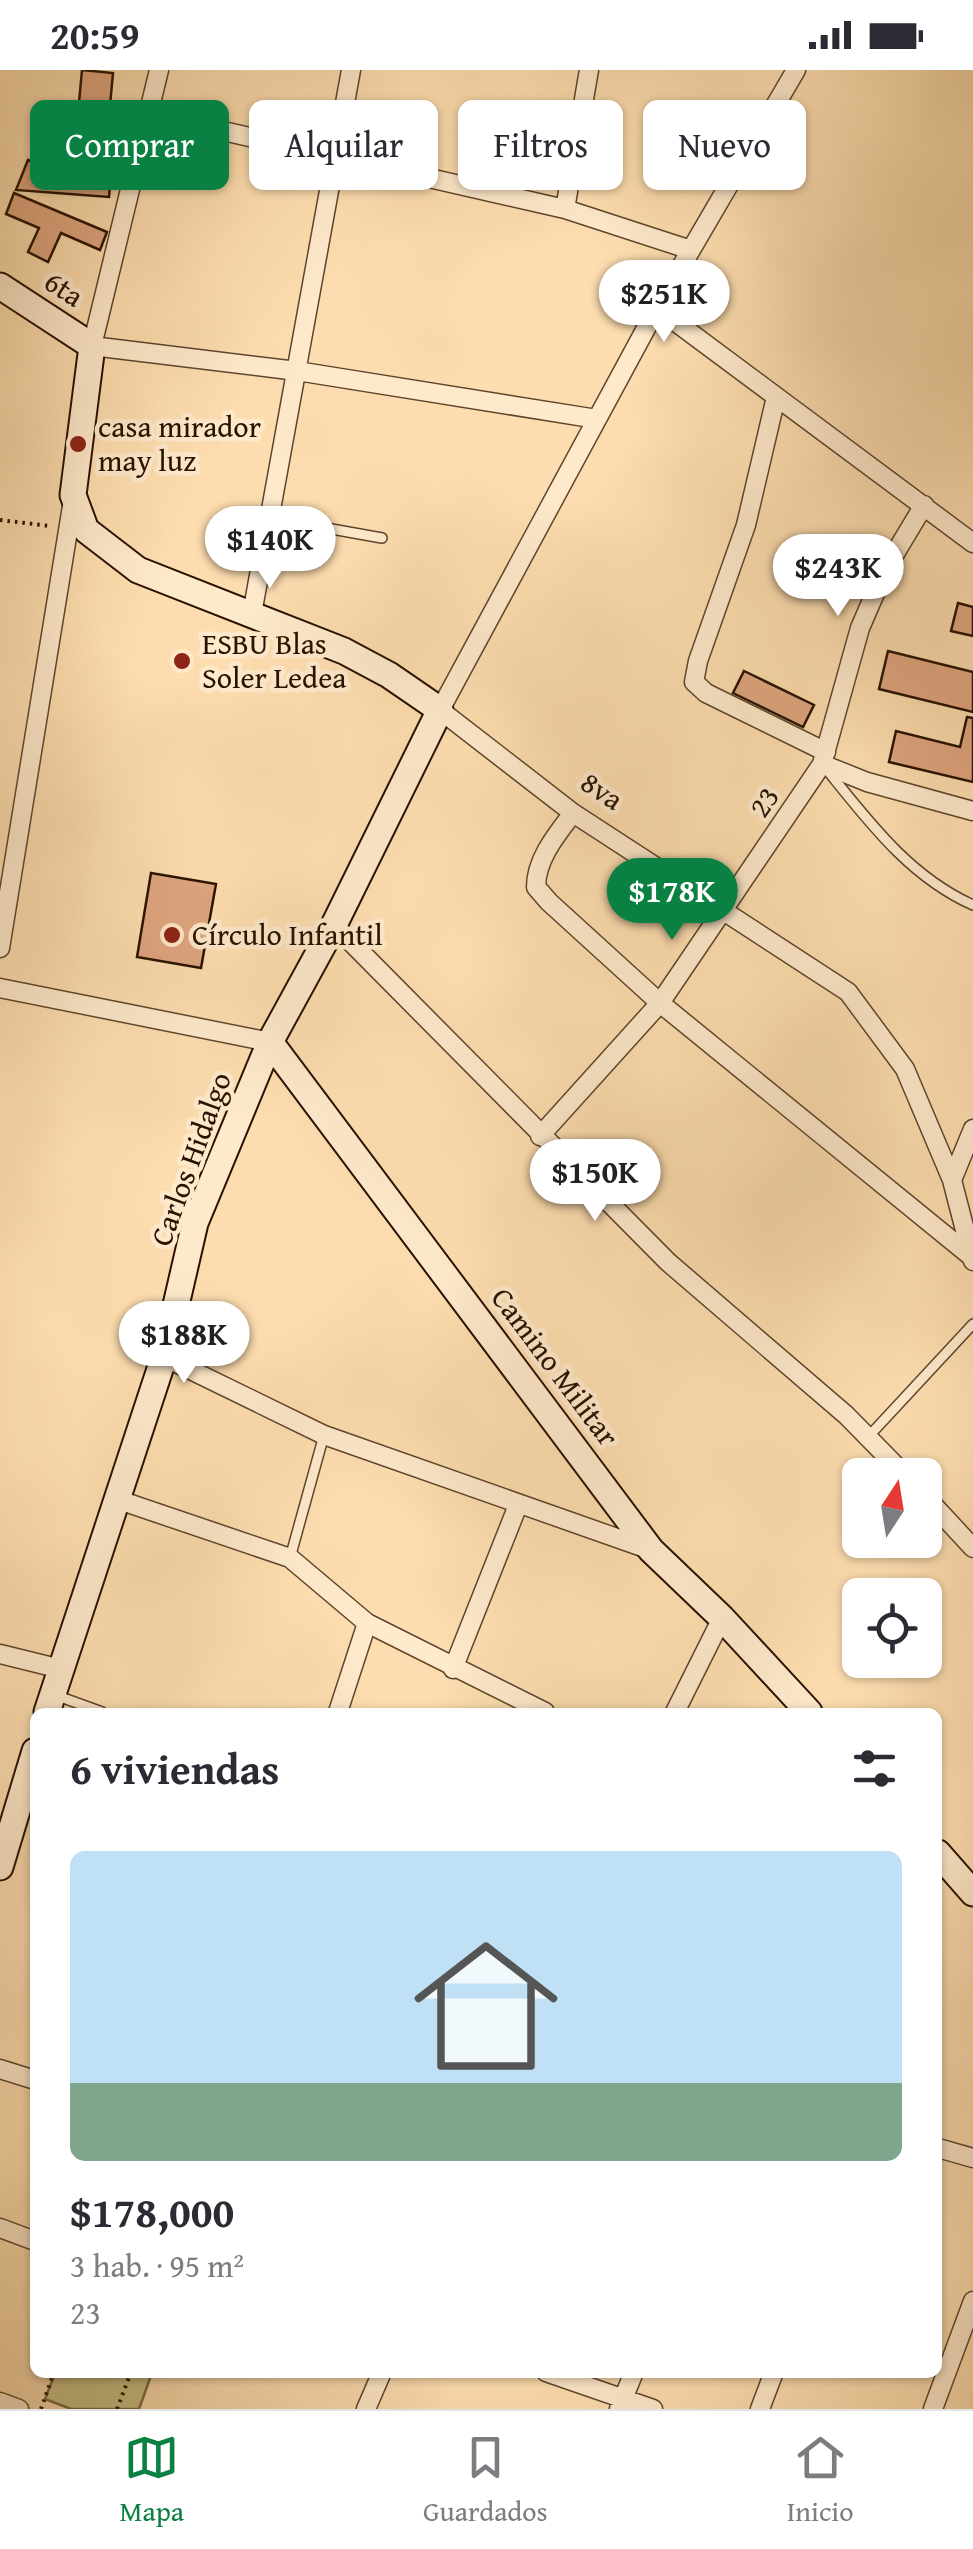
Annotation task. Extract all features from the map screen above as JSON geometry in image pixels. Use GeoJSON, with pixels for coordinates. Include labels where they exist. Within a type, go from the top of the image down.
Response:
{"type":"FeatureCollection","features":[{"type":"Feature","properties":{"kind":"main road","name":"6ta"},"geometry":{"type":"LineString","coordinates":[[0,286],[92,346]]}},
{"type":"Feature","properties":{"kind":"main road"},"geometry":{"type":"LineString","coordinates":[[74,495],[92,346]]}},
{"type":"Feature","properties":{"kind":"main road","name":"8va"},"geometry":{"type":"LineString","coordinates":[[74,495],[86,530],[138,570],[344,651],[389,675],[440,710]]}},
{"type":"Feature","properties":{"kind":"main road","name":"Carlos Hidalgo"},"geometry":{"type":"LineString","coordinates":[[49,1703],[164,1357],[195,1223],[270,1042],[334,925],[440,710]]}},
{"type":"Feature","properties":{"kind":"main road","name":"Camino Militar"},"geometry":{"type":"LineString","coordinates":[[270,1042],[651,1550],[722,1618],[804,1708]]}},
{"type":"Feature","properties":{"kind":"main road"},"geometry":{"type":"LineString","coordinates":[[0,1867],[30,1768]]}},
{"type":"Feature","properties":{"kind":"main road"},"geometry":{"type":"LineString","coordinates":[[942,1858],[973,1893]]}},
{"type":"Feature","properties":{"kind":"street"},"geometry":{"type":"LineString","coordinates":[[152,100],[159,70]]}},
{"type":"Feature","properties":{"kind":"street"},"geometry":{"type":"LineString","coordinates":[[347,100],[352,70]]}},
{"type":"Feature","properties":{"kind":"street"},"geometry":{"type":"LineString","coordinates":[[565,209],[589,70]]}},
{"type":"Feature","properties":{"kind":"street"},"geometry":{"type":"LineString","coordinates":[[440,710],[658,308],[796,70]]}},
{"type":"Feature","properties":{"kind":"street"},"geometry":{"type":"LineString","coordinates":[[438,179],[565,209],[691,250]]}},
{"type":"Feature","properties":{"kind":"street"},"geometry":{"type":"LineString","coordinates":[[130,190],[92,346],[297,370],[597,419]]}},
{"type":"Feature","properties":{"kind":"street"},"geometry":{"type":"LineString","coordinates":[[252,614],[330,190]]}},
{"type":"Feature","properties":{"kind":"street"},"geometry":{"type":"LineString","coordinates":[[658,308],[973,544]]}},
{"type":"Feature","properties":{"kind":"street"},"geometry":{"type":"LineString","coordinates":[[776,397],[746,525],[694,682],[706,693],[868,782],[973,811]]}},
{"type":"Feature","properties":{"kind":"street"},"geometry":{"type":"LineString","coordinates":[[0,948],[74,495]]}},
{"type":"Feature","properties":{"kind":"street","name":"23"},"geometry":{"type":"LineString","coordinates":[[540,1136],[660,1002],[824,758],[860,628],[885,570],[924,505]]}},
{"type":"Feature","properties":{"kind":"street","name":"8va"},"geometry":{"type":"LineString","coordinates":[[440,710],[573,813],[848,992],[904,1069],[952,1180],[973,1259]]}},
{"type":"Feature","properties":{"kind":"street"},"geometry":{"type":"LineString","coordinates":[[573,813],[554,838],[536,875],[536,887],[660,1002],[973,1259]]}},
{"type":"Feature","properties":{"kind":"street"},"geometry":{"type":"LineString","coordinates":[[334,925],[668,1262],[889,1458]]}},
{"type":"Feature","properties":{"kind":"street"},"geometry":{"type":"LineString","coordinates":[[0,988],[270,1042]]}},
{"type":"Feature","properties":{"kind":"street"},"geometry":{"type":"LineString","coordinates":[[952,1180],[973,1129]]}},
{"type":"Feature","properties":{"kind":"street"},"geometry":{"type":"LineString","coordinates":[[164,1357],[324,1436],[651,1550]]}},
{"type":"Feature","properties":{"kind":"street"},"geometry":{"type":"LineString","coordinates":[[116,1500],[290,1558],[367,1623],[536,1708]]}},
{"type":"Feature","properties":{"kind":"street"},"geometry":{"type":"LineString","coordinates":[[453,1669],[518,1506]]}},
{"type":"Feature","properties":{"kind":"street"},"geometry":{"type":"LineString","coordinates":[[942,1514],[973,1548]]}},
{"type":"Feature","properties":{"kind":"street"},"geometry":{"type":"LineString","coordinates":[[677,1708],[722,1618]]}},
{"type":"Feature","properties":{"kind":"street"},"geometry":{"type":"LineString","coordinates":[[339,1708],[367,1623]]}},
{"type":"Feature","properties":{"kind":"street"},"geometry":{"type":"LineString","coordinates":[[0,1654],[61,1669]]}},
{"type":"Feature","properties":{"kind":"street"},"geometry":{"type":"LineString","coordinates":[[0,2069],[30,2078]]}},
{"type":"Feature","properties":{"kind":"street"},"geometry":{"type":"LineString","coordinates":[[942,2149],[973,2158]]}},
{"type":"Feature","properties":{"kind":"street"},"geometry":{"type":"LineString","coordinates":[[0,2228],[30,2239]]}},
{"type":"Feature","properties":{"kind":"street"},"geometry":{"type":"LineString","coordinates":[[933,2409],[973,2301]]}},
{"type":"Feature","properties":{"kind":"street"},"geometry":{"type":"LineString","coordinates":[[366,2409],[379,2378]]}},
{"type":"Feature","properties":{"kind":"street"},"geometry":{"type":"LineString","coordinates":[[560,2378],[621,2404],[653,2409]]}},
{"type":"Feature","properties":{"kind":"street"},"geometry":{"type":"LineString","coordinates":[[621,2404],[632,2378]]}},
{"type":"Feature","properties":{"kind":"street"},"geometry":{"type":"LineString","coordinates":[[760,2409],[772,2378]]}},
{"type":"Feature","properties":{"kind":"street"},"geometry":{"type":"LineString","coordinates":[[0,2402],[18,2409]]}},
{"type":"Feature","properties":{"kind":"lane"},"geometry":{"type":"LineString","coordinates":[[270,518],[382,538]]}},
{"type":"Feature","properties":{"kind":"lane"},"geometry":{"type":"LineString","coordinates":[[824,758],[887,845],[954,896],[973,905]]}},
{"type":"Feature","properties":{"kind":"lane"},"geometry":{"type":"LineString","coordinates":[[868,1436],[973,1324]]}},
{"type":"Feature","properties":{"kind":"lane"},"geometry":{"type":"LineString","coordinates":[[290,1558],[324,1436]]}},
{"type":"Feature","properties":{"kind":"lane"},"geometry":{"type":"LineString","coordinates":[[49,1703],[78,1708]]}},
{"type":"Feature","properties":{"kind":"path"},"geometry":{"type":"LineString","coordinates":[[0,520],[68,528]]}},
{"type":"Feature","properties":{"kind":"path"},"geometry":{"type":"LineString","coordinates":[[40,2409],[52,2378]]}},
{"type":"Feature","properties":{"kind":"path"},"geometry":{"type":"LineString","coordinates":[[117,2409],[129,2378]]}},
{"type":"Feature","properties":{"kind":"shaded area"},"geometry":{"type":"Polygon","coordinates":[[[53,2378],[150,2378],[139,2409],[71,2409],[45,2399],[53,2378]]]}},
{"type":"Feature","properties":{"kind":"building"},"geometry":{"type":"Polygon","coordinates":[[[82,70],[113,73],[110,100],[79,100],[82,70]]]}},
{"type":"Feature","properties":{"kind":"building"},"geometry":{"type":"Polygon","coordinates":[[[28,160],[30,190],[110,190],[109,197],[16,190],[28,160]]]}},
{"type":"Feature","properties":{"kind":"building"},"geometry":{"type":"Polygon","coordinates":[[[14,193],[107,232],[100,250],[61,233],[48,262],[28,252],[39,228],[6,214],[14,193]]]}},
{"type":"Feature","properties":{"kind":"building"},"geometry":{"type":"Polygon","coordinates":[[[958,603],[973,607],[973,636],[951,631],[958,603]]]}},
{"type":"Feature","properties":{"kind":"building"},"geometry":{"type":"Polygon","coordinates":[[[888,651],[973,672],[973,712],[879,689],[888,651]]]}},
{"type":"Feature","properties":{"kind":"building"},"geometry":{"type":"Polygon","coordinates":[[[744,671],[814,705],[803,727],[733,693],[744,671]]]}},
{"type":"Feature","properties":{"kind":"building"},"geometry":{"type":"Polygon","coordinates":[[[967,717],[973,718],[973,782],[889,762],[896,731],[960,747],[967,717]]]}},
{"type":"Feature","properties":{"kind":"building"},"geometry":{"type":"Polygon","coordinates":[[[151,873],[216,884],[201,968],[137,957],[151,873]]]}},
{"type":"Feature","properties":{"kind":"place","name":"casa mirador may luz"},"geometry":{"type":"Point","coordinates":[78,444]}},
{"type":"Feature","properties":{"kind":"place","name":"ESBU Blas Soler Ledea"},"geometry":{"type":"Point","coordinates":[182,661]}},
{"type":"Feature","properties":{"kind":"place","name":"Círculo Infantil"},"geometry":{"type":"Point","coordinates":[172,935]}}]}
